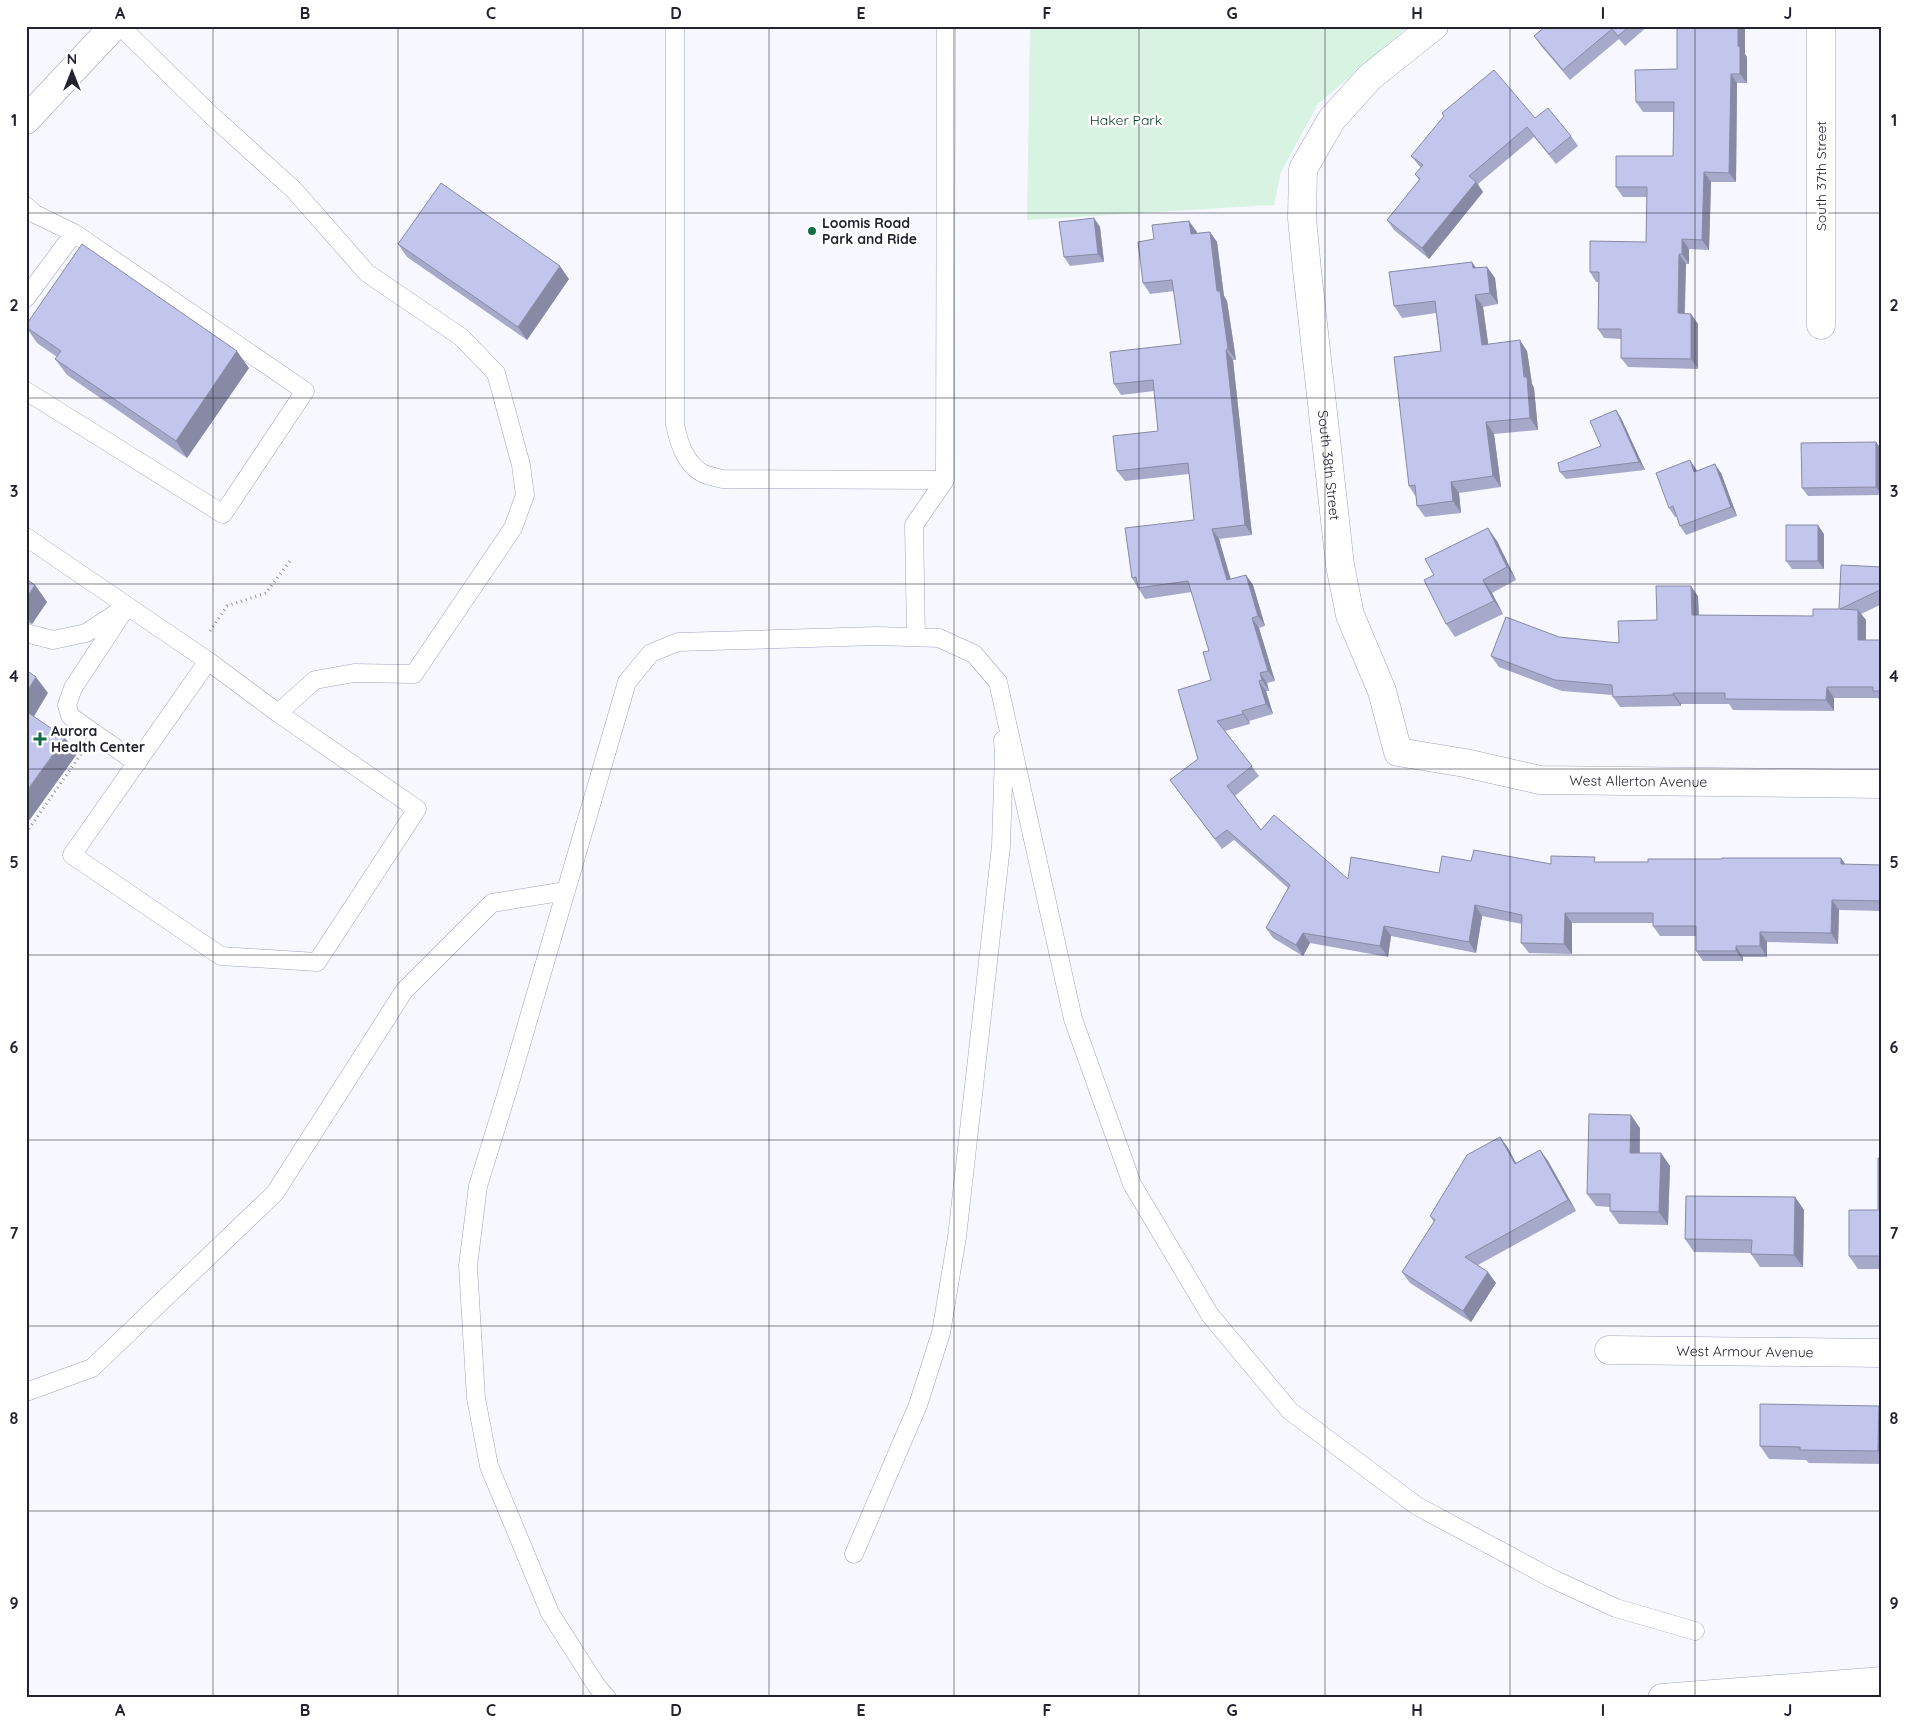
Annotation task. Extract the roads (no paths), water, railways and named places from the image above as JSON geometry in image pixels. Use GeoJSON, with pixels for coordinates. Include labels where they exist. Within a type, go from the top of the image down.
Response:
{"type":"FeatureCollection","features":[{"type":"Feature","properties":{"kind":"main road"},"geometry":{"type":"LineString","coordinates":[[26,120],[114,26]]}},
{"type":"Feature","properties":{"kind":"main road","name":"South 38th Street"},"geometry":{"type":"LineString","coordinates":[[1398,752],[1382,691],[1350,615],[1340,565],[1306,270],[1302,218],[1303,170],[1332,119],[1370,77],[1434,26]]}},
{"type":"Feature","properties":{"kind":"main road","name":"South 37th Street"},"geometry":{"type":"LineString","coordinates":[[1821,26],[1821,325]]}},
{"type":"Feature","properties":{"kind":"main road","name":"West Allerton Avenue"},"geometry":{"type":"LineString","coordinates":[[1398,752],[1465,763],[1540,780],[1882,784]]}},
{"type":"Feature","properties":{"kind":"main road","name":"West Armour Avenue"},"geometry":{"type":"LineString","coordinates":[[1609,1350],[1882,1353]]}},
{"type":"Feature","properties":{"kind":"main road"},"geometry":{"type":"LineString","coordinates":[[1662,1698],[1882,1681]]}},
{"type":"Feature","properties":{"kind":"lane"},"geometry":{"type":"LineString","coordinates":[[120,26],[211,115],[294,190],[367,273],[461,337],[496,373],[521,465],[525,495],[513,528],[414,674],[354,672],[315,680],[278,713]]}},
{"type":"Feature","properties":{"kind":"lane"},"geometry":{"type":"LineString","coordinates":[[675,26],[675,426],[679,444],[689,460],[703,473],[722,479],[945,480]]}},
{"type":"Feature","properties":{"kind":"lane"},"geometry":{"type":"LineString","coordinates":[[916,637],[914,524],[945,480],[946,26]]}},
{"type":"Feature","properties":{"kind":"lane"},"geometry":{"type":"LineString","coordinates":[[26,206],[35,214],[74,232],[305,390],[223,514],[26,391]]}},
{"type":"Feature","properties":{"kind":"lane"},"geometry":{"type":"LineString","coordinates":[[26,298],[74,232]]}},
{"type":"Feature","properties":{"kind":"lane"},"geometry":{"type":"LineString","coordinates":[[26,537],[202,657],[278,713],[417,809],[317,962],[222,956],[72,855],[137,763],[202,657]]}},
{"type":"Feature","properties":{"kind":"lane"},"geometry":{"type":"LineString","coordinates":[[127,606],[73,688],[67,705],[70,716],[137,763]]}},
{"type":"Feature","properties":{"kind":"lane"},"geometry":{"type":"LineString","coordinates":[[26,633],[53,640],[86,634],[127,606]]}},
{"type":"Feature","properties":{"kind":"lane"},"geometry":{"type":"LineString","coordinates":[[607,1698],[596,1685],[550,1613],[490,1466],[476,1398],[468,1266],[478,1186],[626,682],[651,653],[678,642],[877,636],[916,637],[939,638],[974,654],[998,682],[1073,1019],[1132,1184],[1210,1315],[1290,1411],[1417,1506],[1553,1579],[1616,1608],[1695,1631]]}},
{"type":"Feature","properties":{"kind":"lane"},"geometry":{"type":"LineString","coordinates":[[854,1554],[918,1404],[940,1333],[957,1237],[1001,846],[1004,753],[998,682]]}},
{"type":"Feature","properties":{"kind":"lane"},"geometry":{"type":"LineString","coordinates":[[26,1392],[92,1368],[275,1193],[404,991],[492,903],[566,891]]}},
{"type":"Feature","properties":{"kind":"place","name":"Loomis Road Park and Ride"},"geometry":{"type":"Point","coordinates":[812,231]}},
{"type":"Feature","properties":{"kind":"place","name":"Aurora Health Center"},"geometry":{"type":"Point","coordinates":[40,739]}},
{"type":"Feature","properties":{"kind":"park label","name":"Haker Park"},"geometry":{"type":"Point","coordinates":[1126,120]}}]}
